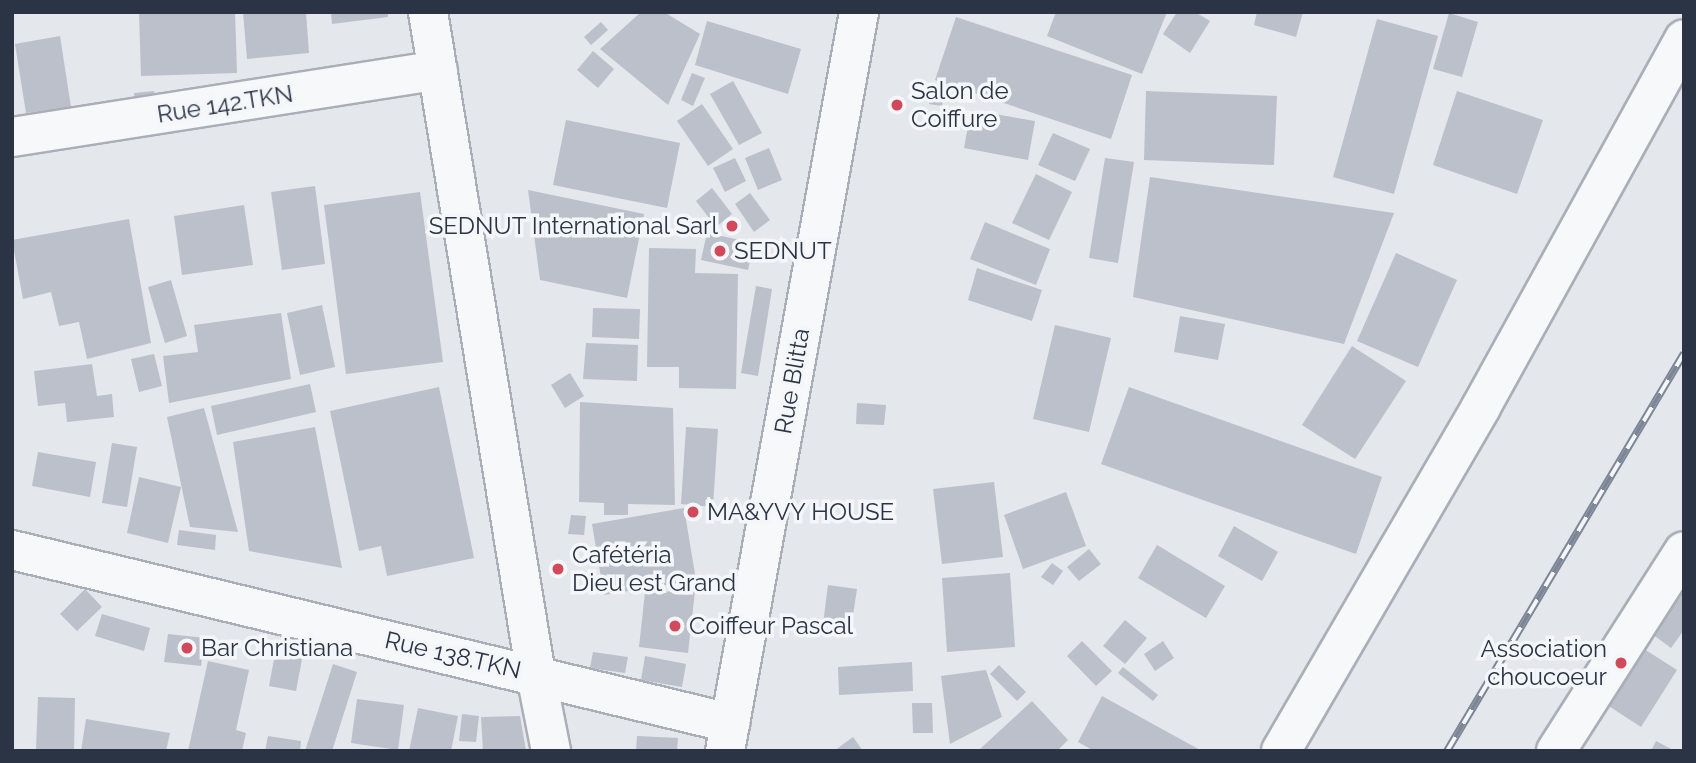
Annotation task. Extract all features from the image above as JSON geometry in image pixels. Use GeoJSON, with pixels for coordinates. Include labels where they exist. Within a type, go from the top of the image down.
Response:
{"type":"FeatureCollection","features":[{"type":"Feature","properties":{"kind":"street"},"geometry":{"type":"LineString","coordinates":[[428,12],[536,675],[551,751]]}},
{"type":"Feature","properties":{"kind":"street","name":"Rue Blitta"},"geometry":{"type":"LineString","coordinates":[[727,737],[859,12]]}},
{"type":"Feature","properties":{"kind":"street"},"geometry":{"type":"LineString","coordinates":[[1281,751],[1481,407],[1684,40]]}},
{"type":"Feature","properties":{"kind":"street","name":"Rue 142.TKN"},"geometry":{"type":"LineString","coordinates":[[12,137],[438,70]]}},
{"type":"Feature","properties":{"kind":"street","name":"Rue 138.TKN"},"geometry":{"type":"LineString","coordinates":[[12,550],[536,675],[727,737]]}},
{"type":"Feature","properties":{"kind":"street"},"geometry":{"type":"LineString","coordinates":[[1556,751],[1684,551]]}},
{"type":"Feature","properties":{"kind":"building"},"geometry":{"type":"Polygon","coordinates":[[[235,12],[237,73],[141,76],[139,13],[235,12]]]}},
{"type":"Feature","properties":{"kind":"building"},"geometry":{"type":"Polygon","coordinates":[[[243,12],[306,12],[309,53],[247,59],[243,12]]]}},
{"type":"Feature","properties":{"kind":"building"},"geometry":{"type":"Polygon","coordinates":[[[331,12],[388,12],[388,17],[332,24],[331,12]]]}},
{"type":"Feature","properties":{"kind":"building"},"geometry":{"type":"Polygon","coordinates":[[[641,12],[664,12],[700,34],[668,105],[600,49],[641,12]]]}},
{"type":"Feature","properties":{"kind":"building"},"geometry":{"type":"Polygon","coordinates":[[[1056,12],[1167,12],[1142,74],[1047,36],[1056,12]]]}},
{"type":"Feature","properties":{"kind":"building"},"geometry":{"type":"Polygon","coordinates":[[[1177,12],[1195,12],[1210,21],[1190,53],[1163,34],[1177,12]]]}},
{"type":"Feature","properties":{"kind":"building"},"geometry":{"type":"Polygon","coordinates":[[[1257,12],[1303,12],[1296,37],[1254,25],[1257,12]]]}},
{"type":"Feature","properties":{"kind":"building"},"geometry":{"type":"Polygon","coordinates":[[[1449,13],[1478,22],[1462,77],[1433,69],[1449,13]]]}},
{"type":"Feature","properties":{"kind":"building"},"geometry":{"type":"Polygon","coordinates":[[[956,17],[1132,75],[1111,139],[935,80],[956,17]]]}},
{"type":"Feature","properties":{"kind":"building"},"geometry":{"type":"Polygon","coordinates":[[[1377,19],[1438,36],[1394,194],[1333,177],[1377,19]]]}},
{"type":"Feature","properties":{"kind":"building"},"geometry":{"type":"Polygon","coordinates":[[[707,21],[801,49],[788,94],[695,65],[707,21]]]}},
{"type":"Feature","properties":{"kind":"building"},"geometry":{"type":"Polygon","coordinates":[[[601,22],[608,30],[591,45],[584,37],[601,22]]]}},
{"type":"Feature","properties":{"kind":"building"},"geometry":{"type":"Polygon","coordinates":[[[60,36],[71,107],[26,113],[15,44],[60,36]]]}},
{"type":"Feature","properties":{"kind":"building"},"geometry":{"type":"Polygon","coordinates":[[[593,51],[614,69],[598,88],[577,70],[593,51]]]}},
{"type":"Feature","properties":{"kind":"building"},"geometry":{"type":"Polygon","coordinates":[[[692,73],[705,78],[693,106],[681,100],[692,73]]]}},
{"type":"Feature","properties":{"kind":"building"},"geometry":{"type":"Polygon","coordinates":[[[733,81],[762,133],[739,145],[710,94],[733,81]]]}},
{"type":"Feature","properties":{"kind":"building"},"geometry":{"type":"Polygon","coordinates":[[[932,87],[944,89],[942,106],[929,104],[932,87]]]}},
{"type":"Feature","properties":{"kind":"building"},"geometry":{"type":"Polygon","coordinates":[[[154,91],[157,108],[136,111],[134,93],[154,91]]]}},
{"type":"Feature","properties":{"kind":"building"},"geometry":{"type":"Polygon","coordinates":[[[1146,91],[1277,96],[1274,165],[1144,160],[1146,91]]]}},
{"type":"Feature","properties":{"kind":"building"},"geometry":{"type":"Polygon","coordinates":[[[1457,91],[1543,120],[1517,194],[1433,165],[1457,91]]]}},
{"type":"Feature","properties":{"kind":"building"},"geometry":{"type":"Polygon","coordinates":[[[702,104],[733,149],[708,166],[677,121],[702,104]]]}},
{"type":"Feature","properties":{"kind":"building"},"geometry":{"type":"Polygon","coordinates":[[[971,110],[1035,121],[1028,160],[964,148],[971,110]]]}},
{"type":"Feature","properties":{"kind":"building"},"geometry":{"type":"Polygon","coordinates":[[[566,120],[680,143],[667,208],[553,185],[566,120]]]}},
{"type":"Feature","properties":{"kind":"building"},"geometry":{"type":"Polygon","coordinates":[[[1053,133],[1090,149],[1075,181],[1038,165],[1053,133]]]}},
{"type":"Feature","properties":{"kind":"building"},"geometry":{"type":"Polygon","coordinates":[[[769,148],[782,180],[758,190],[745,158],[769,148]]]}},
{"type":"Feature","properties":{"kind":"building"},"geometry":{"type":"Polygon","coordinates":[[[735,158],[746,181],[725,192],[713,168],[735,158]]]}},
{"type":"Feature","properties":{"kind":"building"},"geometry":{"type":"Polygon","coordinates":[[[1105,158],[1134,162],[1118,263],[1089,258],[1105,158]]]}},
{"type":"Feature","properties":{"kind":"building"},"geometry":{"type":"Polygon","coordinates":[[[1036,174],[1072,192],[1049,240],[1012,223],[1036,174]]]}},
{"type":"Feature","properties":{"kind":"building"},"geometry":{"type":"Polygon","coordinates":[[[1150,177],[1394,213],[1344,344],[1133,297],[1150,177]]]}},
{"type":"Feature","properties":{"kind":"building"},"geometry":{"type":"Polygon","coordinates":[[[315,186],[325,264],[282,270],[271,192],[315,186]]]}},
{"type":"Feature","properties":{"kind":"building"},"geometry":{"type":"Polygon","coordinates":[[[712,188],[732,214],[716,227],[696,201],[712,188]]]}},
{"type":"Feature","properties":{"kind":"building"},"geometry":{"type":"Polygon","coordinates":[[[528,190],[644,214],[627,298],[540,280],[528,190]]]}},
{"type":"Feature","properties":{"kind":"building"},"geometry":{"type":"Polygon","coordinates":[[[420,192],[443,362],[346,374],[324,205],[420,192]]]}},
{"type":"Feature","properties":{"kind":"building"},"geometry":{"type":"Polygon","coordinates":[[[750,193],[770,220],[754,232],[735,204],[750,193]]]}},
{"type":"Feature","properties":{"kind":"building"},"geometry":{"type":"Polygon","coordinates":[[[244,205],[253,265],[182,275],[174,216],[244,205]]]}},
{"type":"Feature","properties":{"kind":"building"},"geometry":{"type":"Polygon","coordinates":[[[129,219],[151,343],[87,359],[79,322],[59,326],[51,292],[23,299],[12,240],[129,219]]]}},
{"type":"Feature","properties":{"kind":"building"},"geometry":{"type":"Polygon","coordinates":[[[985,222],[1050,249],[1036,285],[970,259],[985,222]]]}},
{"type":"Feature","properties":{"kind":"building"},"geometry":{"type":"Polygon","coordinates":[[[707,233],[754,243],[748,270],[701,260],[707,233]]]}},
{"type":"Feature","properties":{"kind":"building"},"geometry":{"type":"Polygon","coordinates":[[[649,248],[696,249],[695,273],[738,274],[736,389],[679,388],[679,367],[647,367],[649,248]]]}},
{"type":"Feature","properties":{"kind":"building"},"geometry":{"type":"Polygon","coordinates":[[[1396,253],[1457,280],[1418,367],[1357,341],[1396,253]]]}},
{"type":"Feature","properties":{"kind":"building"},"geometry":{"type":"Polygon","coordinates":[[[977,268],[1042,290],[1032,321],[968,300],[977,268]]]}},
{"type":"Feature","properties":{"kind":"building"},"geometry":{"type":"Polygon","coordinates":[[[171,280],[187,336],[165,343],[148,287],[171,280]]]}},
{"type":"Feature","properties":{"kind":"building"},"geometry":{"type":"Polygon","coordinates":[[[756,286],[772,289],[758,376],[741,373],[756,286]]]}},
{"type":"Feature","properties":{"kind":"building"},"geometry":{"type":"Polygon","coordinates":[[[322,305],[335,367],[300,375],[287,313],[322,305]]]}},
{"type":"Feature","properties":{"kind":"building"},"geometry":{"type":"Polygon","coordinates":[[[593,308],[640,309],[639,339],[592,337],[593,308]]]}},
{"type":"Feature","properties":{"kind":"building"},"geometry":{"type":"Polygon","coordinates":[[[281,313],[291,379],[169,403],[163,356],[198,352],[194,325],[281,313]]]}},
{"type":"Feature","properties":{"kind":"building"},"geometry":{"type":"Polygon","coordinates":[[[1180,316],[1225,324],[1218,360],[1174,352],[1180,316]]]}},
{"type":"Feature","properties":{"kind":"building"},"geometry":{"type":"Polygon","coordinates":[[[1055,325],[1111,338],[1089,432],[1033,419],[1055,325]]]}},
{"type":"Feature","properties":{"kind":"building"},"geometry":{"type":"Polygon","coordinates":[[[586,343],[638,345],[637,381],[583,379],[586,343]]]}},
{"type":"Feature","properties":{"kind":"building"},"geometry":{"type":"Polygon","coordinates":[[[1352,346],[1406,381],[1355,459],[1302,425],[1352,346]]]}},
{"type":"Feature","properties":{"kind":"building"},"geometry":{"type":"Polygon","coordinates":[[[154,354],[162,386],[139,392],[131,359],[154,354]]]}},
{"type":"Feature","properties":{"kind":"building"},"geometry":{"type":"Polygon","coordinates":[[[92,364],[97,396],[112,394],[114,417],[67,422],[65,403],[38,406],[34,371],[92,364]]]}},
{"type":"Feature","properties":{"kind":"building"},"geometry":{"type":"Polygon","coordinates":[[[570,373],[584,396],[565,408],[551,385],[570,373]]]}},
{"type":"Feature","properties":{"kind":"building"},"geometry":{"type":"Polygon","coordinates":[[[310,384],[316,412],[217,435],[211,406],[310,384]]]}},
{"type":"Feature","properties":{"kind":"building"},"geometry":{"type":"Polygon","coordinates":[[[439,387],[474,558],[387,576],[381,546],[359,551],[330,411],[439,387]]]}},
{"type":"Feature","properties":{"kind":"building"},"geometry":{"type":"Polygon","coordinates":[[[1129,387],[1382,477],[1356,554],[1101,464],[1129,387]]]}},
{"type":"Feature","properties":{"kind":"building"},"geometry":{"type":"Polygon","coordinates":[[[580,402],[673,408],[675,505],[628,504],[628,515],[604,515],[604,503],[579,502],[580,402]]]}},
{"type":"Feature","properties":{"kind":"building"},"geometry":{"type":"Polygon","coordinates":[[[857,403],[886,405],[884,425],[856,424],[857,403]]]}},
{"type":"Feature","properties":{"kind":"building"},"geometry":{"type":"Polygon","coordinates":[[[204,408],[238,532],[190,527],[167,417],[204,408]]]}},
{"type":"Feature","properties":{"kind":"building"},"geometry":{"type":"Polygon","coordinates":[[[315,427],[342,568],[249,551],[233,442],[315,427]]]}},
{"type":"Feature","properties":{"kind":"building"},"geometry":{"type":"Polygon","coordinates":[[[686,427],[718,429],[713,507],[681,504],[686,427]]]}},
{"type":"Feature","properties":{"kind":"building"},"geometry":{"type":"Polygon","coordinates":[[[112,443],[137,447],[127,507],[102,503],[112,443]]]}},
{"type":"Feature","properties":{"kind":"building"},"geometry":{"type":"Polygon","coordinates":[[[38,452],[96,462],[90,497],[32,486],[38,452]]]}},
{"type":"Feature","properties":{"kind":"building"},"geometry":{"type":"Polygon","coordinates":[[[139,477],[181,487],[168,543],[127,533],[139,477]]]}},
{"type":"Feature","properties":{"kind":"building"},"geometry":{"type":"Polygon","coordinates":[[[994,482],[1003,557],[942,564],[933,489],[994,482]]]}},
{"type":"Feature","properties":{"kind":"building"},"geometry":{"type":"Polygon","coordinates":[[[1066,492],[1086,546],[1023,569],[1004,515],[1066,492]]]}},
{"type":"Feature","properties":{"kind":"building"},"geometry":{"type":"Polygon","coordinates":[[[684,508],[696,580],[604,595],[592,524],[684,508]]]}},
{"type":"Feature","properties":{"kind":"building"},"geometry":{"type":"Polygon","coordinates":[[[571,515],[586,516],[584,535],[568,534],[571,515]]]}},
{"type":"Feature","properties":{"kind":"building"},"geometry":{"type":"Polygon","coordinates":[[[1234,526],[1278,552],[1262,581],[1218,556],[1234,526]]]}},
{"type":"Feature","properties":{"kind":"building"},"geometry":{"type":"Polygon","coordinates":[[[179,530],[216,535],[215,550],[177,545],[179,530]]]}},
{"type":"Feature","properties":{"kind":"building"},"geometry":{"type":"Polygon","coordinates":[[[1157,545],[1225,586],[1206,618],[1138,578],[1157,545]]]}},
{"type":"Feature","properties":{"kind":"building"},"geometry":{"type":"Polygon","coordinates":[[[1089,549],[1101,564],[1079,581],[1067,567],[1089,549]]]}},
{"type":"Feature","properties":{"kind":"building"},"geometry":{"type":"Polygon","coordinates":[[[1052,563],[1063,571],[1053,585],[1041,577],[1052,563]]]}},
{"type":"Feature","properties":{"kind":"building"},"geometry":{"type":"Polygon","coordinates":[[[1010,573],[1015,647],[947,652],[942,578],[1010,573]]]}},
{"type":"Feature","properties":{"kind":"building"},"geometry":{"type":"Polygon","coordinates":[[[1684,578],[1684,630],[1671,648],[1644,628],[1684,578]]]}},
{"type":"Feature","properties":{"kind":"building"},"geometry":{"type":"Polygon","coordinates":[[[828,585],[857,589],[851,628],[823,624],[828,585]]]}},
{"type":"Feature","properties":{"kind":"building"},"geometry":{"type":"Polygon","coordinates":[[[85,589],[102,607],[77,631],[60,614],[85,589]]]}},
{"type":"Feature","properties":{"kind":"building"},"geometry":{"type":"Polygon","coordinates":[[[695,591],[688,653],[639,647],[645,592],[695,591]]]}},
{"type":"Feature","properties":{"kind":"building"},"geometry":{"type":"Polygon","coordinates":[[[102,614],[150,628],[144,651],[95,636],[102,614]]]}},
{"type":"Feature","properties":{"kind":"building"},"geometry":{"type":"Polygon","coordinates":[[[1125,620],[1147,638],[1125,664],[1103,646],[1125,620]]]}},
{"type":"Feature","properties":{"kind":"building"},"geometry":{"type":"Polygon","coordinates":[[[168,634],[205,638],[201,666],[164,662],[168,634]]]}},
{"type":"Feature","properties":{"kind":"building"},"geometry":{"type":"Polygon","coordinates":[[[1082,641],[1112,671],[1096,686],[1067,656],[1082,641]]]}},
{"type":"Feature","properties":{"kind":"building"},"geometry":{"type":"Polygon","coordinates":[[[1163,641],[1174,658],[1155,671],[1144,654],[1163,641]]]}},
{"type":"Feature","properties":{"kind":"building"},"geometry":{"type":"Polygon","coordinates":[[[1641,647],[1677,670],[1641,727],[1604,703],[1641,647]]]}},
{"type":"Feature","properties":{"kind":"building"},"geometry":{"type":"Polygon","coordinates":[[[593,652],[628,657],[625,673],[590,668],[593,652]]]}},
{"type":"Feature","properties":{"kind":"building"},"geometry":{"type":"Polygon","coordinates":[[[275,654],[302,659],[296,691],[269,686],[275,654]]]}},
{"type":"Feature","properties":{"kind":"building"},"geometry":{"type":"Polygon","coordinates":[[[645,656],[686,664],[682,687],[641,680],[645,656]]]}},
{"type":"Feature","properties":{"kind":"building"},"geometry":{"type":"Polygon","coordinates":[[[208,661],[249,670],[236,730],[246,733],[242,751],[188,751],[208,661]]]}},
{"type":"Feature","properties":{"kind":"building"},"geometry":{"type":"Polygon","coordinates":[[[912,662],[913,691],[839,695],[838,667],[912,662]]]}},
{"type":"Feature","properties":{"kind":"building"},"geometry":{"type":"Polygon","coordinates":[[[333,664],[357,672],[332,751],[305,751],[333,664]]]}},
{"type":"Feature","properties":{"kind":"building"},"geometry":{"type":"Polygon","coordinates":[[[999,665],[1026,692],[1017,701],[990,674],[999,665]]]}},
{"type":"Feature","properties":{"kind":"building"},"geometry":{"type":"Polygon","coordinates":[[[1123,667],[1158,695],[1153,701],[1118,673],[1123,667]]]}},
{"type":"Feature","properties":{"kind":"building"},"geometry":{"type":"Polygon","coordinates":[[[986,670],[1002,717],[950,744],[941,676],[986,670]]]}},
{"type":"Feature","properties":{"kind":"building"},"geometry":{"type":"Polygon","coordinates":[[[1102,696],[1202,751],[1094,751],[1078,742],[1102,696]]]}},
{"type":"Feature","properties":{"kind":"building"},"geometry":{"type":"Polygon","coordinates":[[[38,697],[75,698],[74,751],[36,749],[38,697]]]}},
{"type":"Feature","properties":{"kind":"building"},"geometry":{"type":"Polygon","coordinates":[[[357,699],[404,705],[398,750],[351,743],[357,699]]]}},
{"type":"Feature","properties":{"kind":"building"},"geometry":{"type":"Polygon","coordinates":[[[1032,701],[1068,740],[1057,751],[980,749],[1032,701]]]}},
{"type":"Feature","properties":{"kind":"building"},"geometry":{"type":"Polygon","coordinates":[[[912,703],[932,703],[933,733],[913,733],[912,703]]]}},
{"type":"Feature","properties":{"kind":"building"},"geometry":{"type":"Polygon","coordinates":[[[418,708],[458,716],[451,751],[409,751],[418,708]]]}},
{"type":"Feature","properties":{"kind":"building"},"geometry":{"type":"Polygon","coordinates":[[[462,714],[479,716],[476,742],[459,741],[462,714]]]}},
{"type":"Feature","properties":{"kind":"building"},"geometry":{"type":"Polygon","coordinates":[[[520,716],[526,751],[483,751],[481,717],[520,716]]]}},
{"type":"Feature","properties":{"kind":"building"},"geometry":{"type":"Polygon","coordinates":[[[86,719],[170,733],[166,751],[81,751],[86,719]]]}},
{"type":"Feature","properties":{"kind":"building"},"geometry":{"type":"Polygon","coordinates":[[[268,736],[301,741],[300,751],[265,751],[268,736]]]}},
{"type":"Feature","properties":{"kind":"building"},"geometry":{"type":"Polygon","coordinates":[[[637,736],[678,738],[677,751],[636,751],[637,736]]]}},
{"type":"Feature","properties":{"kind":"building"},"geometry":{"type":"Polygon","coordinates":[[[853,737],[863,751],[834,751],[853,737]]]}},
{"type":"Feature","properties":{"kind":"building"},"geometry":{"type":"Polygon","coordinates":[[[1656,741],[1675,751],[1651,751],[1656,741]]]}},
{"type":"Feature","properties":{"kind":"railway"},"geometry":{"type":"LineString","coordinates":[[1447,751],[1684,353]]}},
{"type":"Feature","properties":{"kind":"place","name":"Salon de Coiffure"},"geometry":{"type":"Point","coordinates":[897,105]}},
{"type":"Feature","properties":{"kind":"place","name":"SEDNUT International Sarl"},"geometry":{"type":"Point","coordinates":[732,226]}},
{"type":"Feature","properties":{"kind":"place","name":"SEDNUT"},"geometry":{"type":"Point","coordinates":[720,251]}},
{"type":"Feature","properties":{"kind":"place","name":"MA&YVY HOUSE"},"geometry":{"type":"Point","coordinates":[693,512]}},
{"type":"Feature","properties":{"kind":"place","name":"Cafétéria Dieu est Grand"},"geometry":{"type":"Point","coordinates":[558,569]}},
{"type":"Feature","properties":{"kind":"place","name":"Coiffeur Pascal"},"geometry":{"type":"Point","coordinates":[675,626]}},
{"type":"Feature","properties":{"kind":"place","name":"Bar Christiana"},"geometry":{"type":"Point","coordinates":[187,648]}},
{"type":"Feature","properties":{"kind":"place","name":"Association choucoeur"},"geometry":{"type":"Point","coordinates":[1621,663]}}]}
